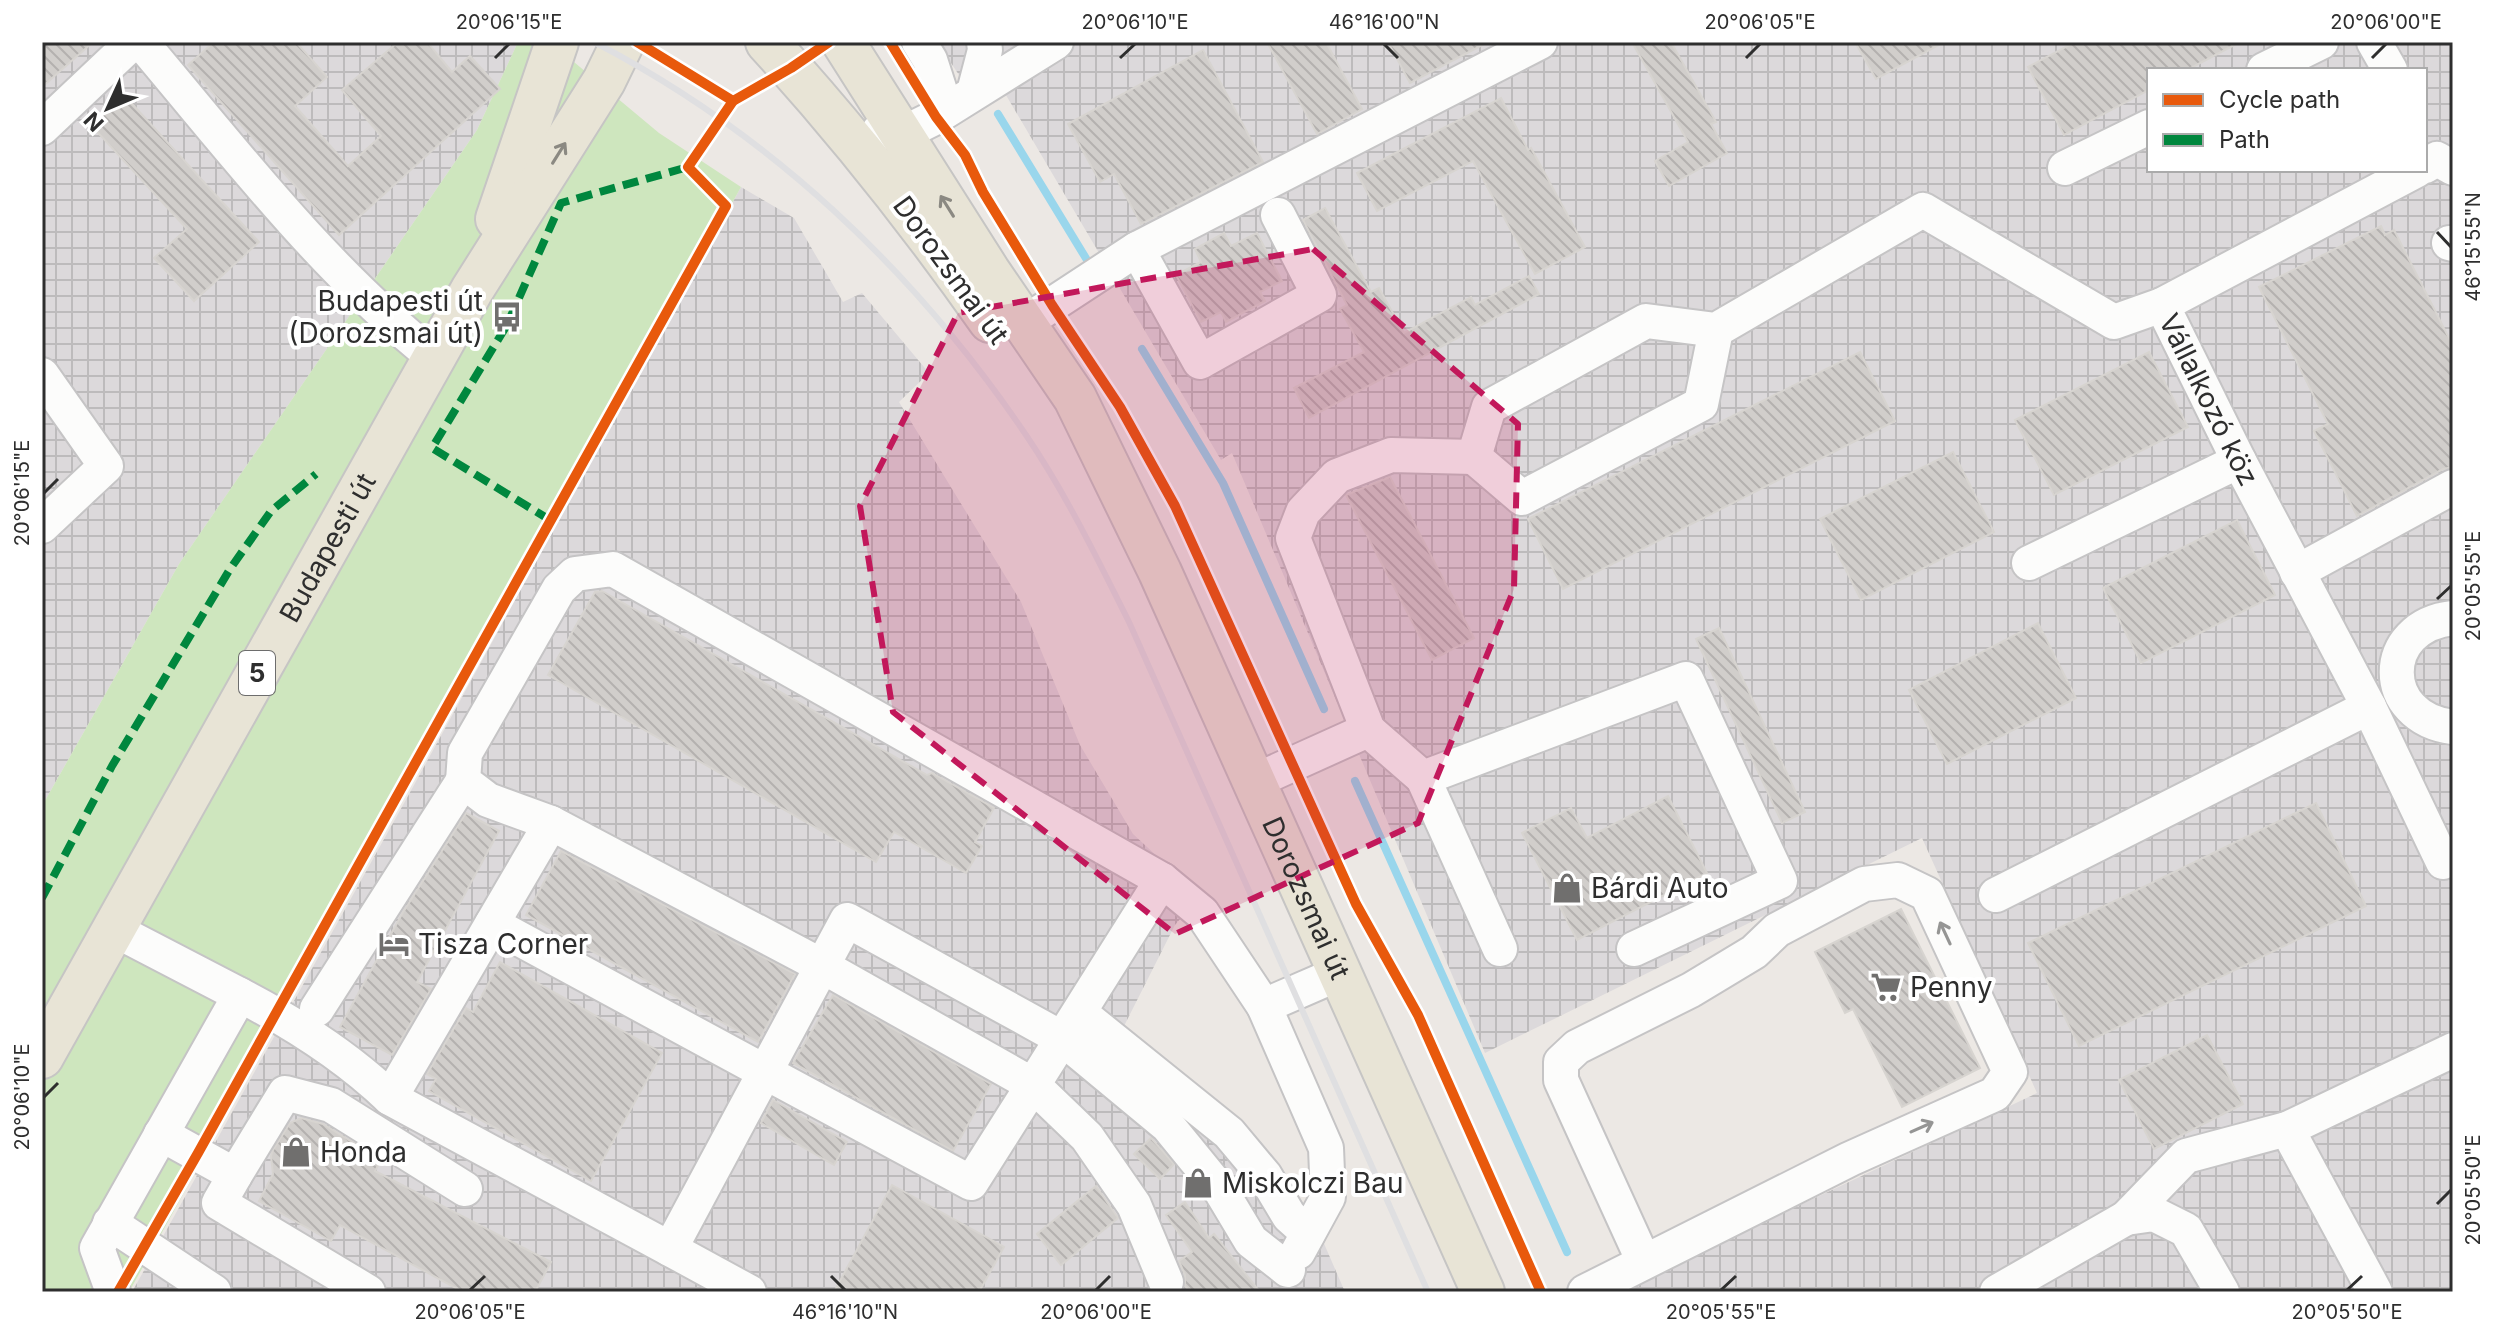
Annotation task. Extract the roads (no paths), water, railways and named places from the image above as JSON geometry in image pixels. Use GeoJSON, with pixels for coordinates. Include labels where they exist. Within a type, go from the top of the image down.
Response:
{"type":"FeatureCollection","features":[{"type":"Feature","properties":{"kind":"main road","name":"Budapesti út"},"geometry":{"type":"LineString","coordinates":[[472,290],[557,42]]}},
{"type":"Feature","properties":{"kind":"main road","name":"Budapesti út"},"geometry":{"type":"LineString","coordinates":[[42,1057],[472,290],[604,81],[623,42]]}},
{"type":"Feature","properties":{"kind":"main road"},"geometry":{"type":"LineString","coordinates":[[604,81],[637,42]]}},
{"type":"Feature","properties":{"kind":"main road","name":"Dorozsmai út"},"geometry":{"type":"LineString","coordinates":[[767,42],[837,120],[897,196],[1056,415],[1127,504]]}},
{"type":"Feature","properties":{"kind":"main road","name":"Dorozsmai út"},"geometry":{"type":"LineString","coordinates":[[843,42],[1075,398],[1255,781],[1483,1292]]}},
{"type":"Feature","properties":{"kind":"lane"},"geometry":{"type":"LineString","coordinates":[[42,128],[133,42]]}},
{"type":"Feature","properties":{"kind":"lane"},"geometry":{"type":"LineString","coordinates":[[141,42],[316,247],[392,324],[435,358]]}},
{"type":"Feature","properties":{"kind":"lane"},"geometry":{"type":"LineString","coordinates":[[919,42],[960,101]]}},
{"type":"Feature","properties":{"kind":"lane"},"geometry":{"type":"LineString","coordinates":[[960,101],[985,50],[984,42]]}},
{"type":"Feature","properties":{"kind":"lane"},"geometry":{"type":"LineString","coordinates":[[837,120],[864,129],[902,134],[1056,42]]}},
{"type":"Feature","properties":{"kind":"lane"},"geometry":{"type":"LineString","coordinates":[[1024,323],[1137,249],[1540,42]]}},
{"type":"Feature","properties":{"kind":"lane"},"geometry":{"type":"LineString","coordinates":[[2268,68],[2321,42]]}},
{"type":"Feature","properties":{"kind":"lane"},"geometry":{"type":"LineString","coordinates":[[2374,42],[2389,68]]}},
{"type":"Feature","properties":{"kind":"lane"},"geometry":{"type":"LineString","coordinates":[[2065,168],[2147,128]]}},
{"type":"Feature","properties":{"kind":"lane","name":"Vállalkozó köz"},"geometry":{"type":"LineString","coordinates":[[2408,172],[2162,305],[2239,461],[2369,707],[2443,862]]}},
{"type":"Feature","properties":{"kind":"lane"},"geometry":{"type":"LineString","coordinates":[[1474,457],[1489,407],[1646,321],[1716,330],[1923,210],[2114,322],[2162,305]]}},
{"type":"Feature","properties":{"kind":"lane"},"geometry":{"type":"LineString","coordinates":[[1137,249],[1200,362],[1319,295],[1278,215]]}},
{"type":"Feature","properties":{"kind":"lane"},"geometry":{"type":"LineString","coordinates":[[1500,949],[1423,778],[1368,730],[1293,538],[1303,512],[1337,476],[1391,455],[1474,457],[1522,498],[1701,404],[1716,330]]}},
{"type":"Feature","properties":{"kind":"lane"},"geometry":{"type":"LineString","coordinates":[[42,375],[106,466],[42,526]]}},
{"type":"Feature","properties":{"kind":"lane"},"geometry":{"type":"LineString","coordinates":[[2029,563],[2239,461]]}},
{"type":"Feature","properties":{"kind":"lane"},"geometry":{"type":"LineString","coordinates":[[2297,572],[2453,487]]}},
{"type":"Feature","properties":{"kind":"lane"},"geometry":{"type":"LineString","coordinates":[[317,1009],[463,781],[465,753],[559,589],[575,574],[613,569],[1162,880],[1202,913],[1264,1006],[1326,1148],[1328,1197],[1284,1281],[1251,1241],[1221,1191],[1168,1126],[1071,1026]]}},
{"type":"Feature","properties":{"kind":"lane"},"geometry":{"type":"LineString","coordinates":[[2453,618],[2438,619],[2411,635],[2402,648],[2397,679],[2402,695],[2423,719],[2453,727]]}},
{"type":"Feature","properties":{"kind":"lane"},"geometry":{"type":"LineString","coordinates":[[1423,778],[1686,679],[1780,881],[1634,949]]}},
{"type":"Feature","properties":{"kind":"lane"},"geometry":{"type":"LineString","coordinates":[[1996,895],[2369,707]]}},
{"type":"Feature","properties":{"kind":"lane"},"geometry":{"type":"LineString","coordinates":[[1255,781],[1368,730]]}},
{"type":"Feature","properties":{"kind":"lane"},"geometry":{"type":"LineString","coordinates":[[463,781],[488,800],[551,823],[822,966],[1033,1085],[1087,1137],[1134,1205],[1166,1282]]}},
{"type":"Feature","properties":{"kind":"lane"},"geometry":{"type":"LineString","coordinates":[[390,1098],[551,823]]}},
{"type":"Feature","properties":{"kind":"lane"},"geometry":{"type":"LineString","coordinates":[[492,924],[971,1183],[1162,880]]}},
{"type":"Feature","properties":{"kind":"lane"},"geometry":{"type":"LineString","coordinates":[[1585,1292],[1850,1159],[1995,1094],[2010,1072],[1927,894],[1898,880],[1864,884],[1777,930],[1754,952],[1691,990],[1577,1047],[1561,1062],[1561,1080],[1644,1262]]}},
{"type":"Feature","properties":{"kind":"lane"},"geometry":{"type":"LineString","coordinates":[[670,1249],[847,920],[1071,1026],[1229,1133],[1265,1176],[1289,1216],[1308,1233]]}},
{"type":"Feature","properties":{"kind":"lane"},"geometry":{"type":"LineString","coordinates":[[113,929],[274,1013],[360,1069],[390,1098],[749,1292]]}},
{"type":"Feature","properties":{"kind":"lane"},"geometry":{"type":"LineString","coordinates":[[1264,1006],[1340,973]]}},
{"type":"Feature","properties":{"kind":"lane"},"geometry":{"type":"LineString","coordinates":[[113,1292],[97,1248],[240,995]]}},
{"type":"Feature","properties":{"kind":"lane"},"geometry":{"type":"LineString","coordinates":[[1997,1292],[2126,1218],[2186,1156],[2287,1129],[2453,1050]]}},
{"type":"Feature","properties":{"kind":"lane"},"geometry":{"type":"LineString","coordinates":[[368,1292],[219,1203],[285,1093],[331,1105],[465,1189]]}},
{"type":"Feature","properties":{"kind":"lane"},"geometry":{"type":"LineString","coordinates":[[2287,1129],[2375,1292]]}},
{"type":"Feature","properties":{"kind":"lane"},"geometry":{"type":"LineString","coordinates":[[161,1134],[235,1175]]}},
{"type":"Feature","properties":{"kind":"lane"},"geometry":{"type":"LineString","coordinates":[[2126,1218],[2154,1214],[2186,1230],[2222,1292]]}},
{"type":"Feature","properties":{"kind":"lane"},"geometry":{"type":"LineString","coordinates":[[110,1223],[214,1292]]}},
{"type":"Feature","properties":{"kind":"waterway"},"geometry":{"type":"LineString","coordinates":[[998,114],[1087,260]]}},
{"type":"Feature","properties":{"kind":"waterway"},"geometry":{"type":"LineString","coordinates":[[1142,349],[1223,483],[1324,709]]}},
{"type":"Feature","properties":{"kind":"waterway"},"geometry":{"type":"LineString","coordinates":[[1355,781],[1567,1252]]}},
{"type":"Feature","properties":{"kind":"railway"},"geometry":{"type":"LineString","coordinates":[[594,42],[721,119],[835,212],[937,317],[1041,457],[1129,622],[1428,1292]]}},
{"type":"Feature","properties":{"kind":"place","name":"Budapesti út (Dorozsmai út)"},"geometry":{"type":"Point","coordinates":[507,317]}},
{"type":"Feature","properties":{"kind":"place","name":"Bárdi Auto"},"geometry":{"type":"Point","coordinates":[1567,888]}},
{"type":"Feature","properties":{"kind":"place","name":"Tisza Corner"},"geometry":{"type":"Point","coordinates":[394,944]}},
{"type":"Feature","properties":{"kind":"place","name":"Penny"},"geometry":{"type":"Point","coordinates":[1886,987]}},
{"type":"Feature","properties":{"kind":"place","name":"Honda"},"geometry":{"type":"Point","coordinates":[296,1152]}},
{"type":"Feature","properties":{"kind":"place","name":"Miskolczi Bau"},"geometry":{"type":"Point","coordinates":[1198,1183]}}]}
